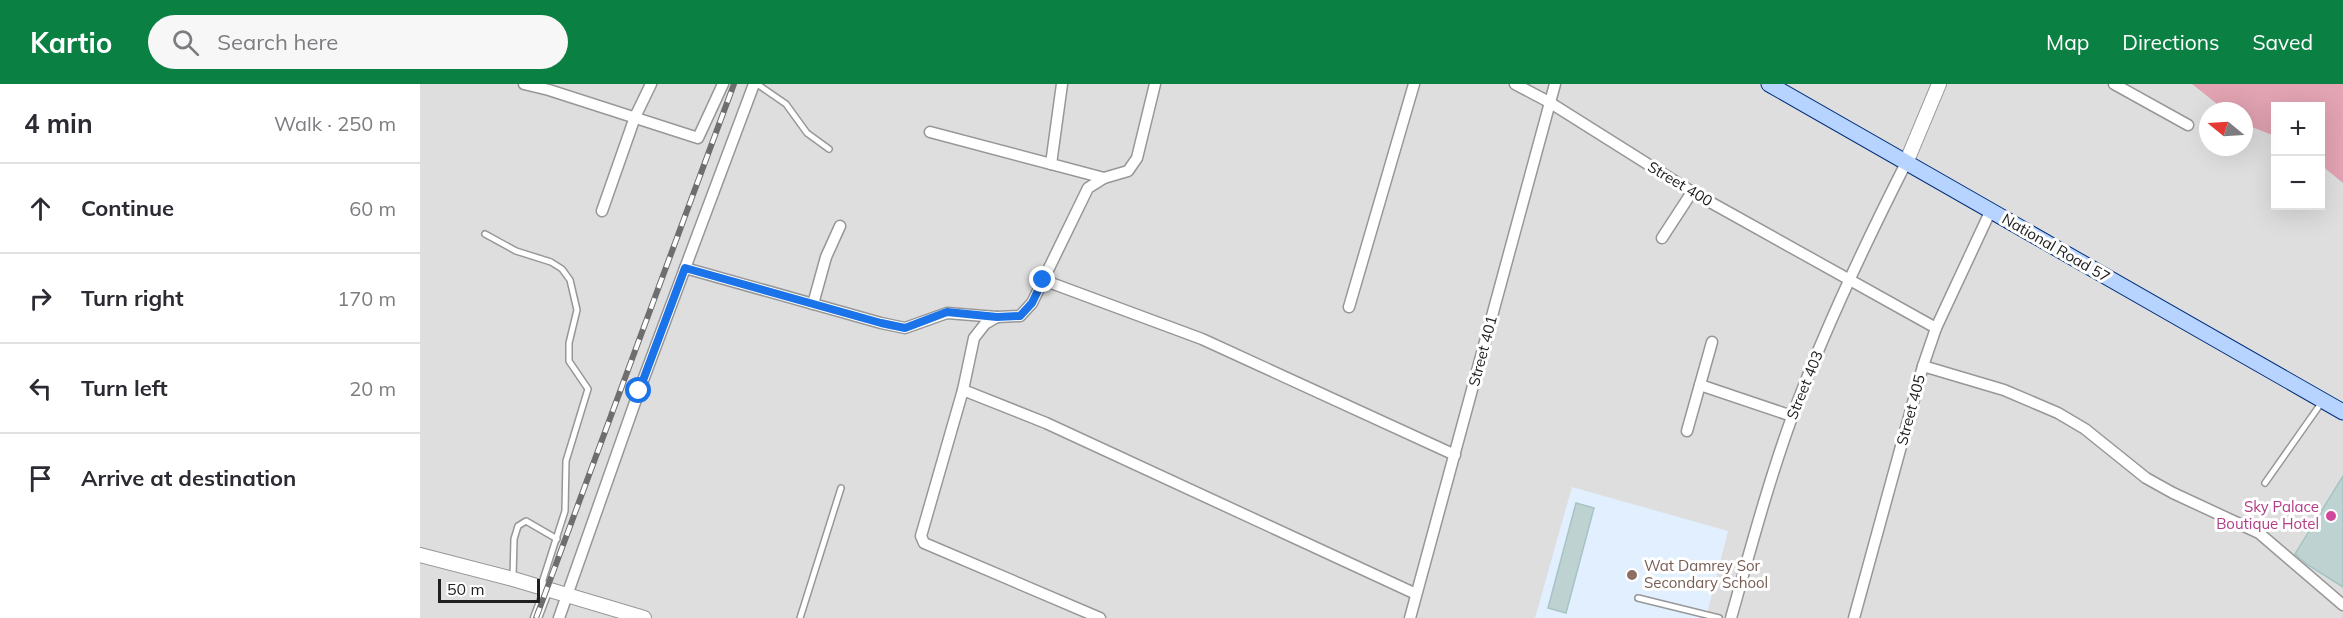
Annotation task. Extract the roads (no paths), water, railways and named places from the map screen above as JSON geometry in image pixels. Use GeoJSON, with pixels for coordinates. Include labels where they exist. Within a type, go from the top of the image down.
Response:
{"type":"FeatureCollection","features":[{"type":"Feature","properties":{"kind":"main road","name":"National Road 57"},"geometry":{"type":"LineString","coordinates":[[1769,84],[2343,412]]}},
{"type":"Feature","properties":{"kind":"street"},"geometry":{"type":"LineString","coordinates":[[524,84],[550,87],[698,138],[723,84]]}},
{"type":"Feature","properties":{"kind":"street"},"geometry":{"type":"LineString","coordinates":[[602,211],[635,117],[651,84]]}},
{"type":"Feature","properties":{"kind":"street"},"geometry":{"type":"LineString","coordinates":[[559,618],[685,268],[756,84]]}},
{"type":"Feature","properties":{"kind":"street"},"geometry":{"type":"LineString","coordinates":[[1051,164],[1062,84]]}},
{"type":"Feature","properties":{"kind":"street"},"geometry":{"type":"LineString","coordinates":[[685,268],[905,328],[947,312],[997,317],[1020,316],[1032,303],[1088,188],[1104,178],[1128,171],[1137,158],[1155,84]]}},
{"type":"Feature","properties":{"kind":"street"},"geometry":{"type":"LineString","coordinates":[[1349,307],[1414,84]]}},
{"type":"Feature","properties":{"kind":"street","name":"Street 400"},"geometry":{"type":"LineString","coordinates":[[1515,84],[1549,102],[1692,192],[1936,328]]}},
{"type":"Feature","properties":{"kind":"street","name":"Street 401"},"geometry":{"type":"LineString","coordinates":[[1410,618],[1555,84]]}},
{"type":"Feature","properties":{"kind":"street"},"geometry":{"type":"LineString","coordinates":[[1906,163],[1940,84]]}},
{"type":"Feature","properties":{"kind":"street"},"geometry":{"type":"LineString","coordinates":[[2114,84],[2188,125]]}},
{"type":"Feature","properties":{"kind":"street"},"geometry":{"type":"LineString","coordinates":[[930,132],[1104,178]]}},
{"type":"Feature","properties":{"kind":"street","name":"Street 403"},"geometry":{"type":"LineString","coordinates":[[1731,618],[1768,486],[1792,416],[1848,279],[1906,163]]}},
{"type":"Feature","properties":{"kind":"street"},"geometry":{"type":"LineString","coordinates":[[1662,238],[1692,192]]}},
{"type":"Feature","properties":{"kind":"street","name":"Street 405"},"geometry":{"type":"LineString","coordinates":[[1854,618],[1923,366],[1936,328],[1991,210]]}},
{"type":"Feature","properties":{"kind":"street"},"geometry":{"type":"LineString","coordinates":[[813,304],[826,257],[840,226]]}},
{"type":"Feature","properties":{"kind":"street"},"geometry":{"type":"LineString","coordinates":[[1043,280],[1202,339],[1455,455]]}},
{"type":"Feature","properties":{"kind":"street"},"geometry":{"type":"LineString","coordinates":[[997,317],[985,324],[974,338],[963,390],[921,540],[1100,618]]}},
{"type":"Feature","properties":{"kind":"street"},"geometry":{"type":"LineString","coordinates":[[1687,432],[1712,342]]}},
{"type":"Feature","properties":{"kind":"street"},"geometry":{"type":"LineString","coordinates":[[1923,366],[2004,390],[2058,413],[2085,429],[2146,478],[2259,533],[2343,605]]}},
{"type":"Feature","properties":{"kind":"street"},"geometry":{"type":"LineString","coordinates":[[1701,385],[1792,416]]}},
{"type":"Feature","properties":{"kind":"street"},"geometry":{"type":"LineString","coordinates":[[963,390],[1046,423],[1416,594]]}},
{"type":"Feature","properties":{"kind":"street"},"geometry":{"type":"LineString","coordinates":[[420,555],[513,579],[644,618]]}},
{"type":"Feature","properties":{"kind":"street"},"geometry":{"type":"LineString","coordinates":[[536,618],[544,588]]}},
{"type":"Feature","properties":{"kind":"lane"},"geometry":{"type":"LineString","coordinates":[[756,84],[786,104],[807,133],[829,149]]}},
{"type":"Feature","properties":{"kind":"lane"},"geometry":{"type":"LineString","coordinates":[[485,234],[516,251],[551,262],[562,268],[570,280],[576,298],[577,310],[569,343],[569,361],[588,388],[566,461],[565,511],[544,588]]}},
{"type":"Feature","properties":{"kind":"lane"},"geometry":{"type":"LineString","coordinates":[[2265,483],[2323,401]]}},
{"type":"Feature","properties":{"kind":"lane"},"geometry":{"type":"LineString","coordinates":[[800,618],[841,488]]}},
{"type":"Feature","properties":{"kind":"lane"},"geometry":{"type":"LineString","coordinates":[[513,579],[514,539],[518,526],[526,521],[557,539]]}},
{"type":"Feature","properties":{"kind":"lane"},"geometry":{"type":"LineString","coordinates":[[1638,598],[1719,618]]}},
{"type":"Feature","properties":{"kind":"railway"},"geometry":{"type":"LineString","coordinates":[[536,618],[734,84]]}},
{"type":"Feature","properties":{"kind":"place","name":"Sky Palace Boutique Hotel"},"geometry":{"type":"Point","coordinates":[2331,516]}},
{"type":"Feature","properties":{"kind":"place","name":"Wat Damrey Sor Secondary School"},"geometry":{"type":"Point","coordinates":[1632,575]}}]}
